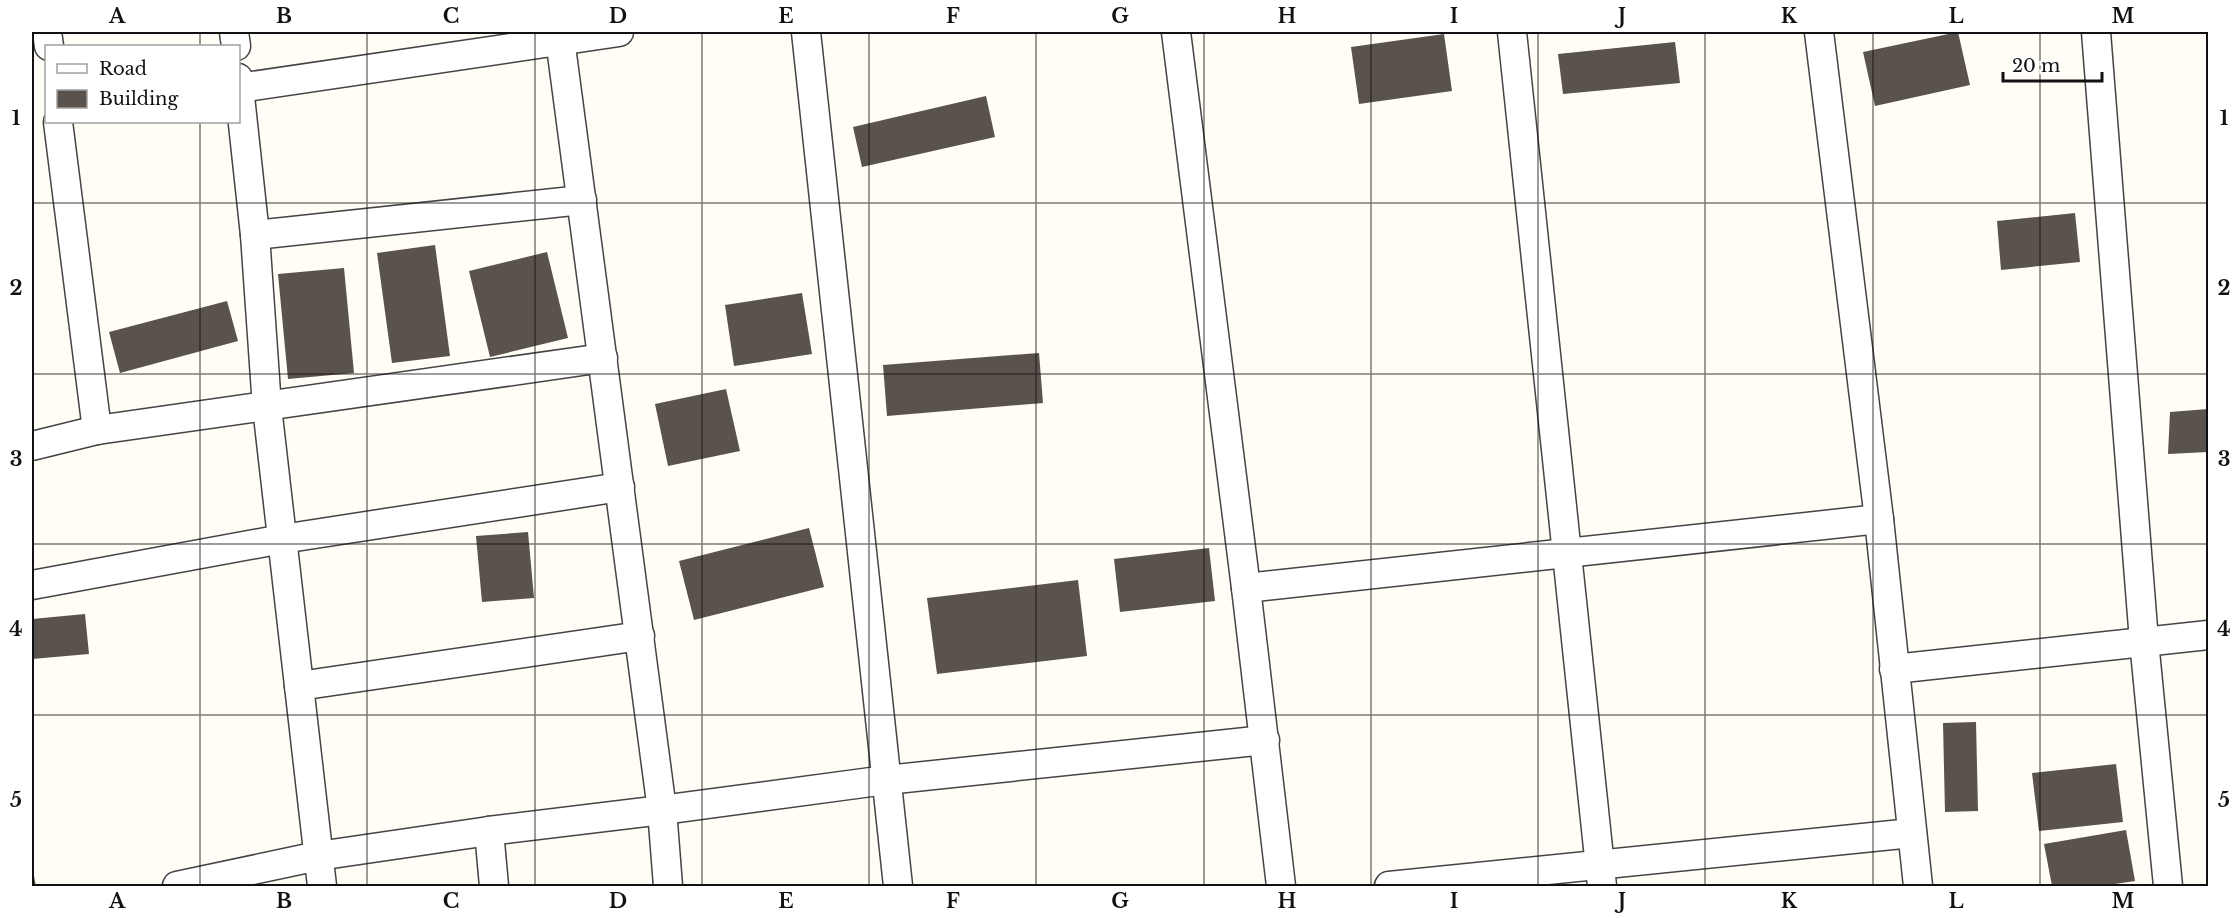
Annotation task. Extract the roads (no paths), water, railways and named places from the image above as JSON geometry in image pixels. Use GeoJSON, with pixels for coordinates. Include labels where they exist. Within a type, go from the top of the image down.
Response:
{"type":"FeatureCollection","features":[{"type":"Feature","properties":{"kind":"street"},"geometry":{"type":"LineString","coordinates":[[240,83],[619,32]]}},
{"type":"Feature","properties":{"kind":"street"},"geometry":{"type":"LineString","coordinates":[[806,32],[898,886]]}},
{"type":"Feature","properties":{"kind":"street"},"geometry":{"type":"LineString","coordinates":[[1176,32],[1265,740],[1281,886]]}},
{"type":"Feature","properties":{"kind":"street"},"geometry":{"type":"LineString","coordinates":[[1512,32],[1601,876]]}},
{"type":"Feature","properties":{"kind":"street"},"geometry":{"type":"LineString","coordinates":[[1820,32],[1879,519],[1918,886]]}},
{"type":"Feature","properties":{"kind":"street"},"geometry":{"type":"LineString","coordinates":[[2096,32],[2144,641],[2168,886]]}},
{"type":"Feature","properties":{"kind":"street"},"geometry":{"type":"LineString","coordinates":[[560,39],[640,636],[662,810],[668,886]]}},
{"type":"Feature","properties":{"kind":"street"},"geometry":{"type":"LineString","coordinates":[[240,92],[255,235],[267,407],[322,886]]}},
{"type":"Feature","properties":{"kind":"street"},"geometry":{"type":"LineString","coordinates":[[58,123],[97,430]]}},
{"type":"Feature","properties":{"kind":"street"},"geometry":{"type":"LineString","coordinates":[[255,235],[582,200]]}},
{"type":"Feature","properties":{"kind":"street"},"geometry":{"type":"LineString","coordinates":[[32,446],[97,430],[603,358]]}},
{"type":"Feature","properties":{"kind":"street"},"geometry":{"type":"LineString","coordinates":[[32,585],[282,539],[620,487]]}},
{"type":"Feature","properties":{"kind":"street"},"geometry":{"type":"LineString","coordinates":[[1246,588],[1879,519]]}},
{"type":"Feature","properties":{"kind":"street"},"geometry":{"type":"LineString","coordinates":[[1894,669],[2208,635]]}},
{"type":"Feature","properties":{"kind":"street"},"geometry":{"type":"LineString","coordinates":[[299,686],[640,636]]}},
{"type":"Feature","properties":{"kind":"street"},"geometry":{"type":"LineString","coordinates":[[177,886],[318,856],[489,831],[886,780],[1265,740]]}},
{"type":"Feature","properties":{"kind":"street"},"geometry":{"type":"LineString","coordinates":[[489,831],[494,886]]}},
{"type":"Feature","properties":{"kind":"street"},"geometry":{"type":"LineString","coordinates":[[1389,886],[1601,876],[1912,833]]}}]}
